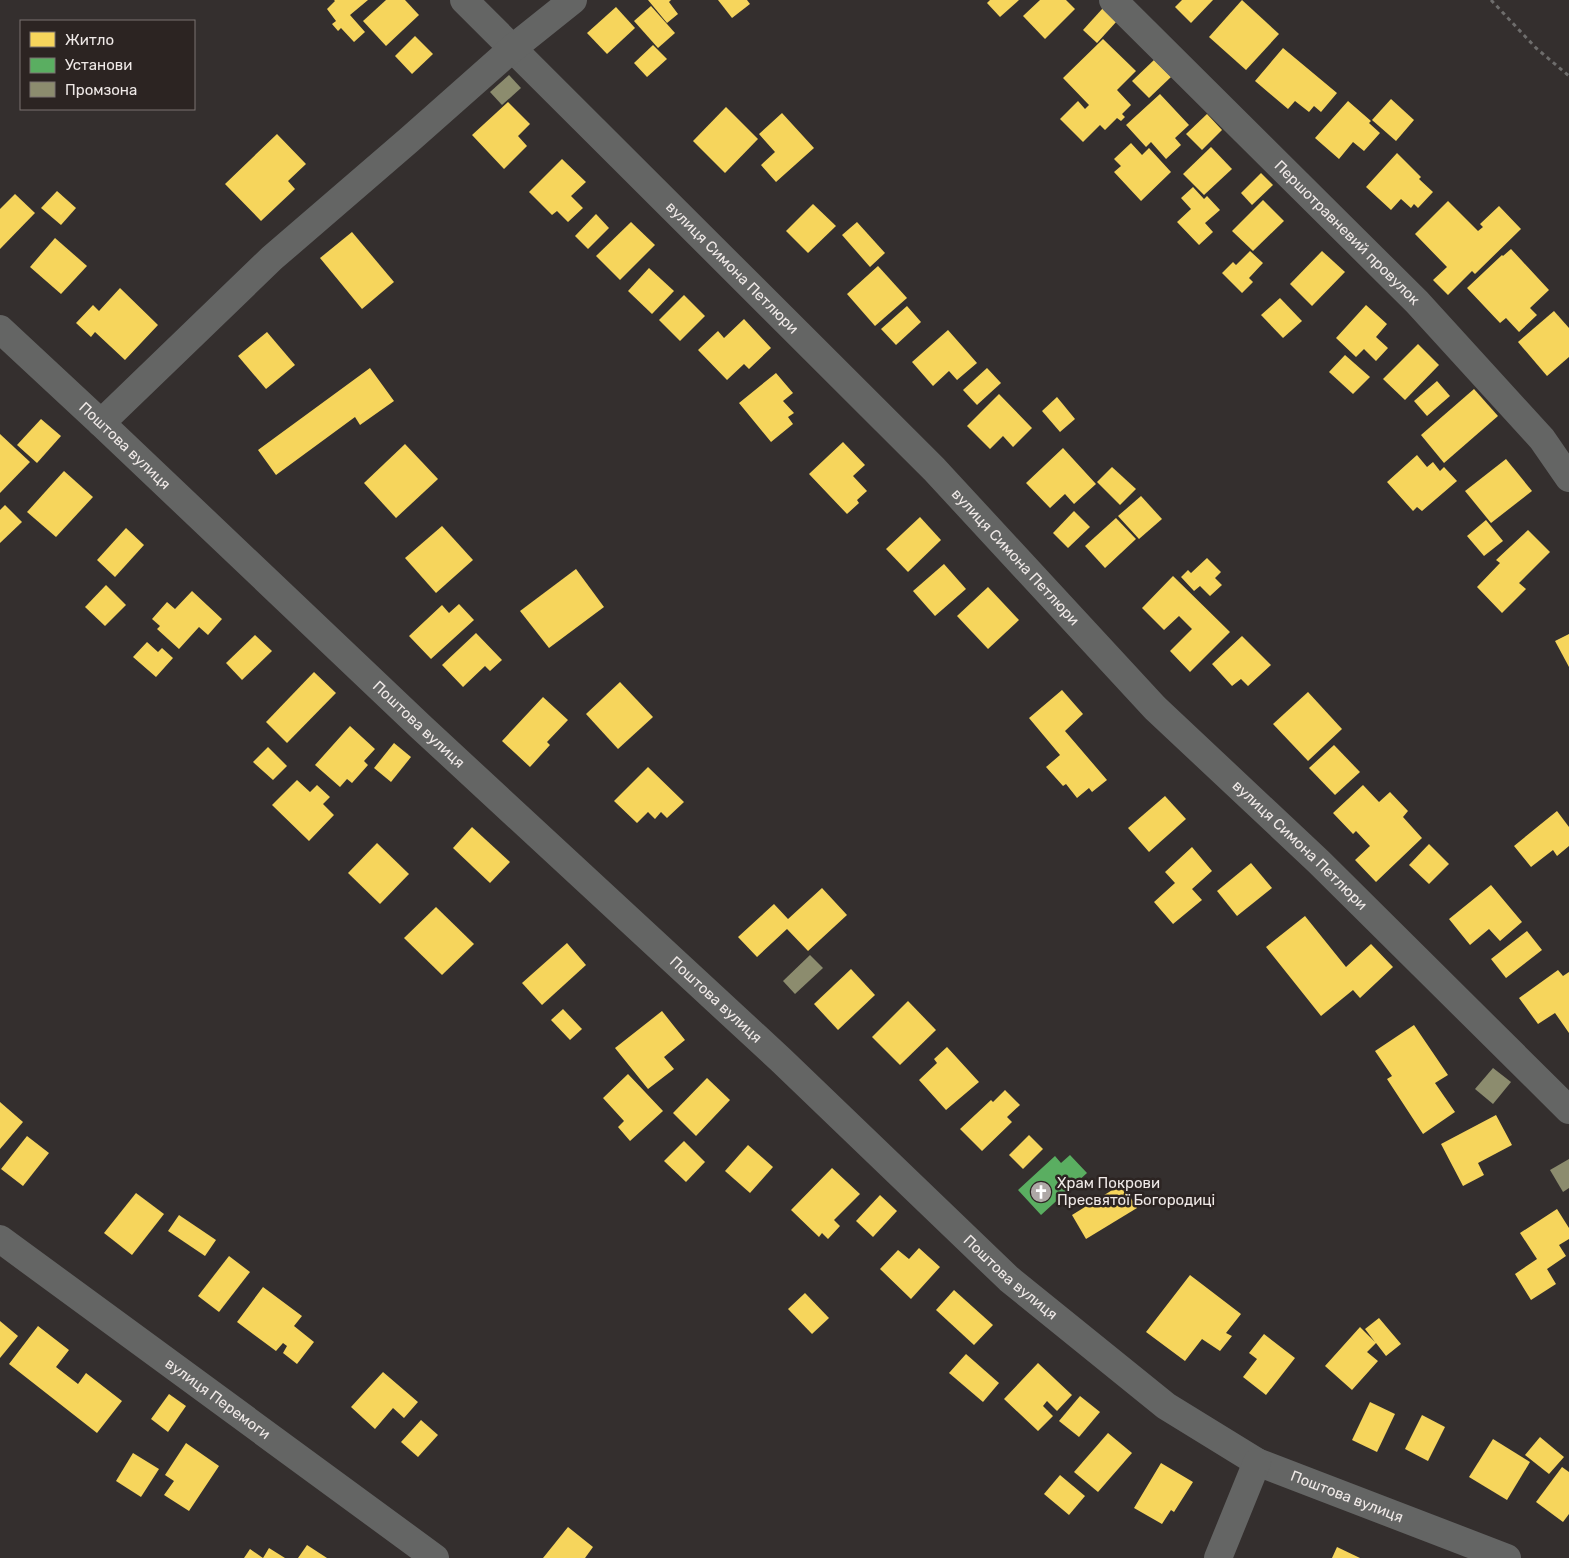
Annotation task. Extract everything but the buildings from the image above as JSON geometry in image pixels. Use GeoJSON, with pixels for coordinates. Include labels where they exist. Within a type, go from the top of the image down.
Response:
{"type":"FeatureCollection","features":[{"type":"Feature","properties":{"kind":"street","name":"вулиця Симона Петлюри"},"geometry":{"type":"LineString","coordinates":[[464,0],[934,469],[1155,708],[1319,862],[1569,1110]]}},
{"type":"Feature","properties":{"kind":"street"},"geometry":{"type":"LineString","coordinates":[[101,424],[272,258],[513,48],[573,0]]}},
{"type":"Feature","properties":{"kind":"street","name":"Першотравневий провулок"},"geometry":{"type":"LineString","coordinates":[[1113,0],[1417,302],[1542,438],[1569,478]]}},
{"type":"Feature","properties":{"kind":"street","name":"Поштова вулиця"},"geometry":{"type":"LineString","coordinates":[[0,329],[421,726],[781,1060],[1009,1278],[1166,1406],[1257,1462],[1507,1558]]}},
{"type":"Feature","properties":{"kind":"street","name":"вулиця Перемоги"},"geometry":{"type":"LineString","coordinates":[[0,1239],[435,1558]]}},
{"type":"Feature","properties":{"kind":"street"},"geometry":{"type":"LineString","coordinates":[[1218,1558],[1257,1462]]}},
{"type":"Feature","properties":{"kind":"path"},"geometry":{"type":"LineString","coordinates":[[1492,0],[1536,48],[1569,76]]}},
{"type":"Feature","properties":{"kind":"place","name":"Храм Покрови Пресвятої Богородиці"},"geometry":{"type":"Point","coordinates":[1041,1192]}}]}
